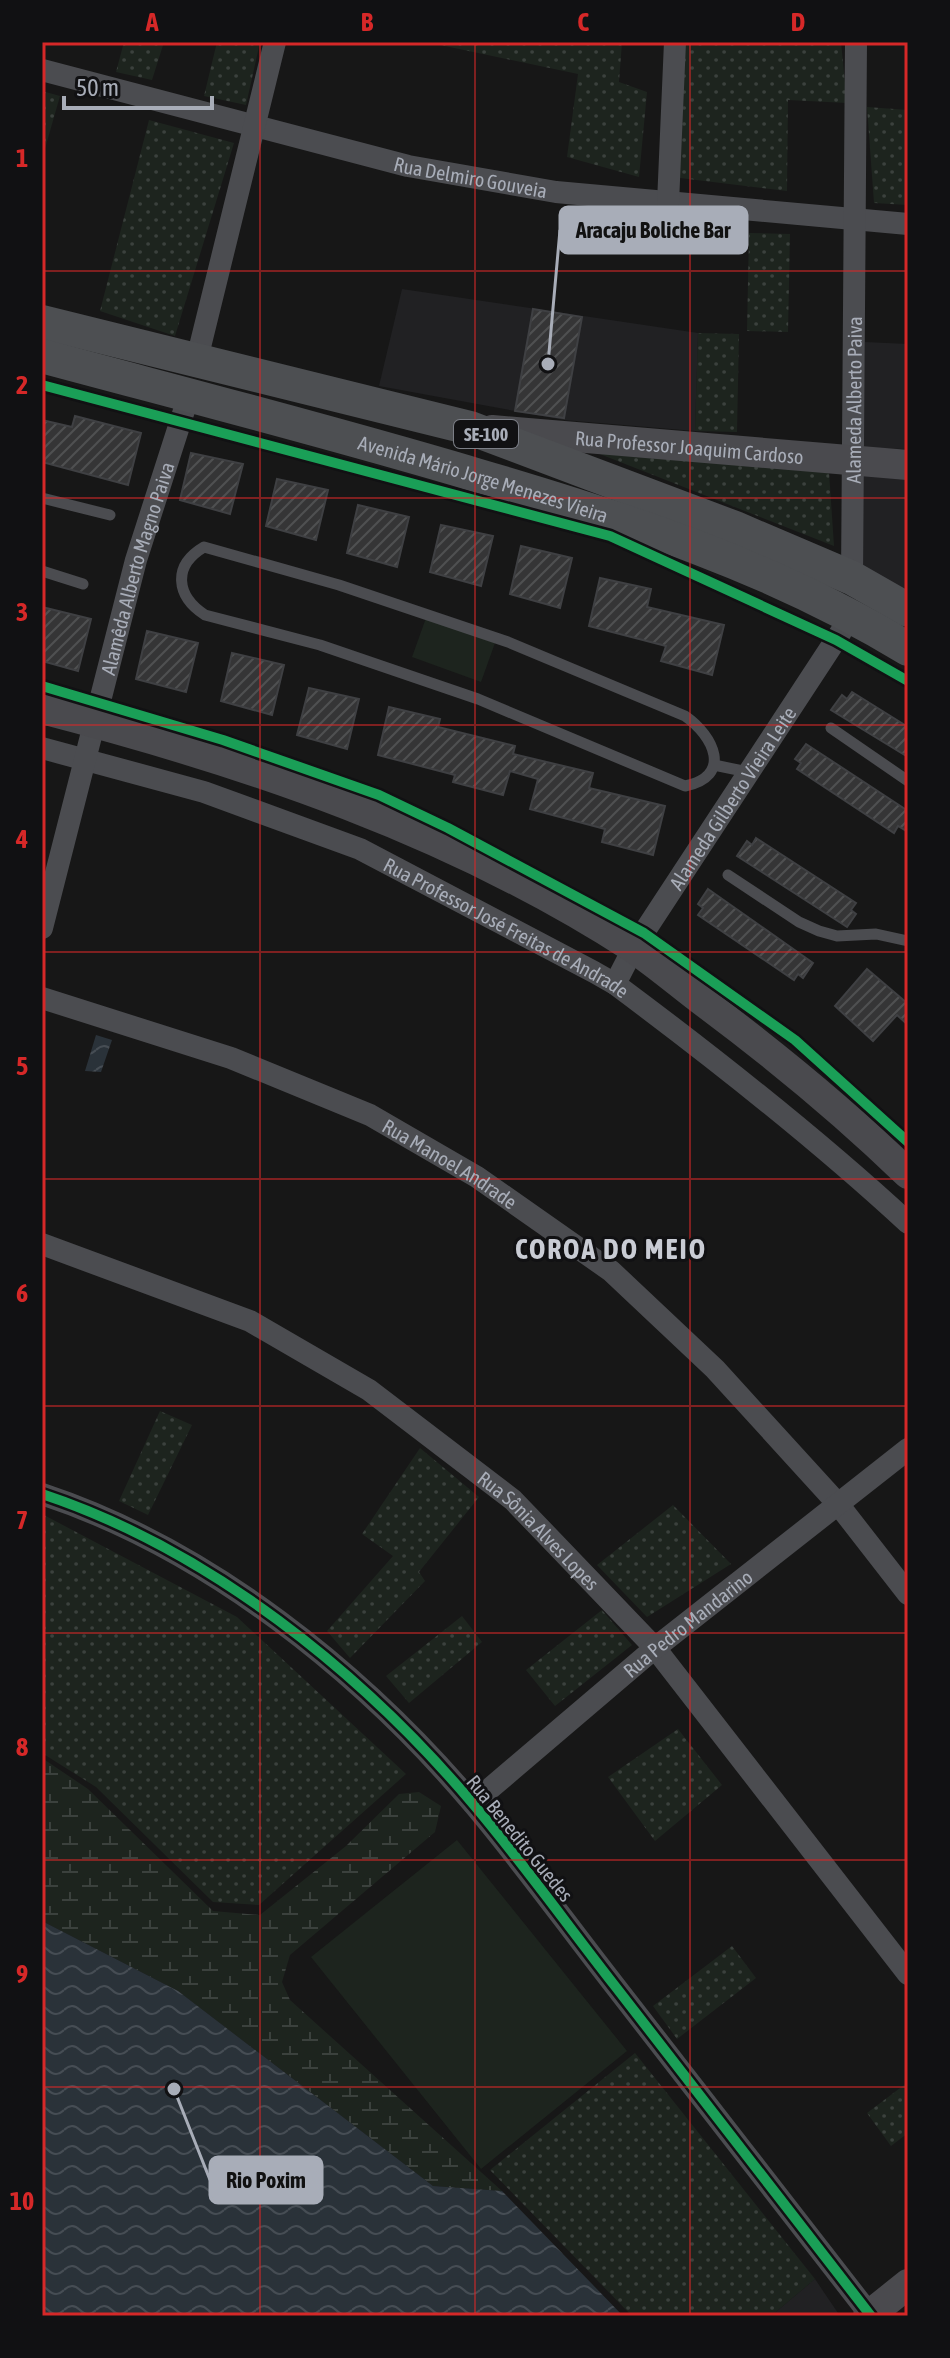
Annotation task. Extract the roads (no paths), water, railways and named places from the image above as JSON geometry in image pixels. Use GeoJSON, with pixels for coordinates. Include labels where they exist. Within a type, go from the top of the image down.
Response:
{"type":"FeatureCollection","features":[{"type":"Feature","properties":{"kind":"main road","name":"Avenida Mário Jorge Menezes Vieira"},"geometry":{"type":"LineString","coordinates":[[42,322],[192,379],[591,509],[748,566],[852,615],[908,649]]}},
{"type":"Feature","properties":{"kind":"main road","name":"Avenida Mário Jorge Menezes Vieira"},"geometry":{"type":"LineString","coordinates":[[42,356],[470,428],[735,528],[852,578],[908,610]]}},
{"type":"Feature","properties":{"kind":"street","name":"Alamêda Alberto Magno Paiva"},"geometry":{"type":"LineString","coordinates":[[42,928],[136,560],[192,379],[275,42]]}},
{"type":"Feature","properties":{"kind":"street"},"geometry":{"type":"LineString","coordinates":[[668,203],[675,42]]}},
{"type":"Feature","properties":{"kind":"street","name":"Alameda Alberto Paiva"},"geometry":{"type":"LineString","coordinates":[[852,578],[850,462],[856,42]]}},
{"type":"Feature","properties":{"kind":"street","name":"Rua Delmiro Gouveia"},"geometry":{"type":"LineString","coordinates":[[42,70],[422,169],[556,192],[908,224]]}},
{"type":"Feature","properties":{"kind":"street","name":"Rua Professor Joaquim Cardoso"},"geometry":{"type":"LineString","coordinates":[[470,428],[908,465]]}},
{"type":"Feature","properties":{"kind":"street","name":"Alameda Gilberto Vieira Leite"},"geometry":{"type":"LineString","coordinates":[[615,984],[633,949],[852,615]]}},
{"type":"Feature","properties":{"kind":"street","name":"Rua Professor José Freitas de Andrade"},"geometry":{"type":"LineString","coordinates":[[42,709],[222,759],[375,815],[504,876],[633,949],[780,1059],[908,1174]]}},
{"type":"Feature","properties":{"kind":"street","name":"Rua Professor José Freitas de Andrade"},"geometry":{"type":"LineString","coordinates":[[42,748],[204,792],[360,849],[615,984],[742,1078],[837,1157],[908,1223]]}},
{"type":"Feature","properties":{"kind":"street","name":"Rua Manoel Andrade"},"geometry":{"type":"LineString","coordinates":[[42,998],[231,1058],[370,1115],[477,1177],[611,1271],[715,1369],[838,1504],[908,1594]]}},
{"type":"Feature","properties":{"kind":"street","name":"Rua Sônia Alves Lopes"},"geometry":{"type":"LineString","coordinates":[[42,1244],[250,1321],[369,1390],[513,1500],[655,1648],[908,1974]]}},
{"type":"Feature","properties":{"kind":"street","name":"Rua Pedro Mandarino"},"geometry":{"type":"LineString","coordinates":[[473,1803],[655,1648],[908,1449]]}},
{"type":"Feature","properties":{"kind":"street","name":"Rua Benedito Guedes"},"geometry":{"type":"LineString","coordinates":[[42,1494],[71,1504],[164,1550],[250,1598],[359,1686],[473,1803],[870,2315]]}},
{"type":"Feature","properties":{"kind":"street"},"geometry":{"type":"LineString","coordinates":[[870,2315],[908,2284]]}},
{"type":"Feature","properties":{"kind":"lane"},"geometry":{"type":"LineString","coordinates":[[42,498],[110,515]]}},
{"type":"Feature","properties":{"kind":"lane"},"geometry":{"type":"LineString","coordinates":[[204,547],[339,585],[508,642],[685,716],[706,736],[713,750],[714,765],[708,777],[700,783],[685,786],[478,699],[320,645],[205,615],[190,605],[182,594],[180,578],[184,565],[204,547]]}},
{"type":"Feature","properties":{"kind":"lane"},"geometry":{"type":"LineString","coordinates":[[42,571],[83,584]]}},
{"type":"Feature","properties":{"kind":"lane"},"geometry":{"type":"LineString","coordinates":[[831,728],[908,781]]}},
{"type":"Feature","properties":{"kind":"lane"},"geometry":{"type":"LineString","coordinates":[[714,765],[748,772]]}},
{"type":"Feature","properties":{"kind":"lane"},"geometry":{"type":"LineString","coordinates":[[728,875],[799,922],[819,931],[853,937],[876,934],[908,941]]}},
{"type":"Feature","properties":{"kind":"water"},"geometry":{"type":"Polygon","coordinates":[[[96,1035],[112,1040],[101,1072],[85,1071],[96,1035]]]}},
{"type":"Feature","properties":{"kind":"water"},"geometry":{"type":"Polygon","coordinates":[[[42,1921],[178,1991],[433,2186],[502,2191],[623,2316],[42,2316],[42,1921]]]}},
{"type":"Feature","properties":{"kind":"place","name":"Aracaju Boliche Bar"},"geometry":{"type":"Point","coordinates":[548,364]}},
{"type":"Feature","properties":{"kind":"place","name":"Rio Poxim"},"geometry":{"type":"Point","coordinates":[174,2089]}},
{"type":"Feature","properties":{"kind":"district","name":"COROA DO MEIO"},"geometry":{"type":"Point","coordinates":[611,1249]}}]}
